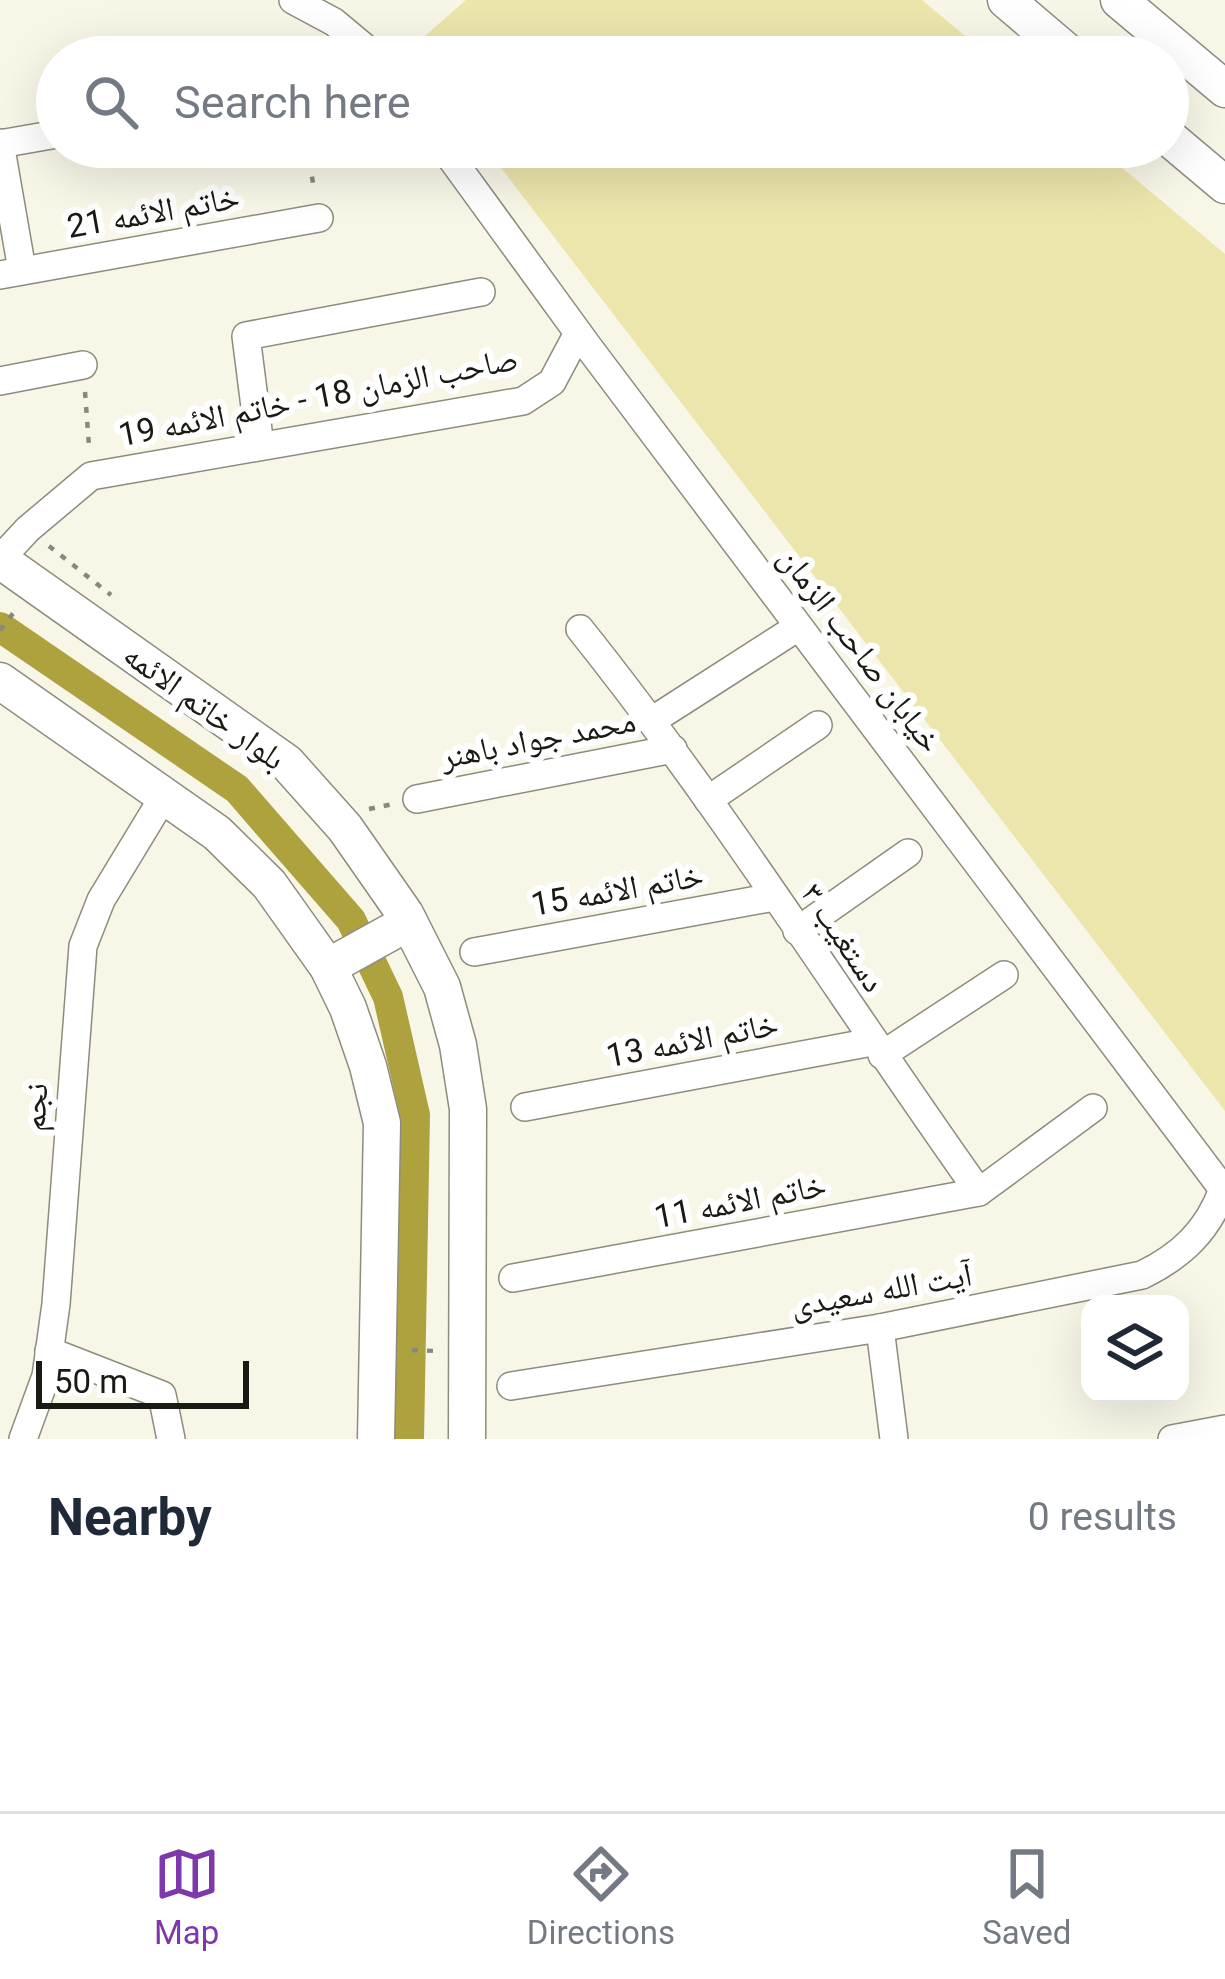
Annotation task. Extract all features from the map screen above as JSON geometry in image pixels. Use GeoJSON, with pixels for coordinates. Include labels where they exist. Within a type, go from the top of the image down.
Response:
{"type":"FeatureCollection","features":[{"type":"Feature","properties":{"kind":"main road"},"geometry":{"type":"LineString","coordinates":[[1006,0],[1048,36]]}},
{"type":"Feature","properties":{"kind":"main road"},"geometry":{"type":"LineString","coordinates":[[1119,0],[1162,36]]}},
{"type":"Feature","properties":{"kind":"main road"},"geometry":{"type":"LineString","coordinates":[[1189,58],[1225,88]]}},
{"type":"Feature","properties":{"kind":"main road"},"geometry":{"type":"LineString","coordinates":[[1189,155],[1225,185]]}},
{"type":"Feature","properties":{"kind":"main road","name":"بلوار خاتم الائمه"},"geometry":{"type":"LineString","coordinates":[[0,559],[287,764],[334,816],[408,923],[442,987],[468,1109],[467,1439]]}},
{"type":"Feature","properties":{"kind":"main road"},"geometry":{"type":"LineString","coordinates":[[0,681],[217,833],[269,884],[329,966],[368,1066],[382,1123],[376,1439]]}},
{"type":"Feature","properties":{"kind":"main road"},"geometry":{"type":"LineString","coordinates":[[329,966],[408,923]]}},
{"type":"Feature","properties":{"kind":"street"},"geometry":{"type":"LineString","coordinates":[[293,0],[351,36]]}},
{"type":"Feature","properties":{"kind":"street"},"geometry":{"type":"LineString","coordinates":[[11,272],[0,144],[36,138]]}},
{"type":"Feature","properties":{"kind":"street","name":"خیابان صاحب الزمان"},"geometry":{"type":"LineString","coordinates":[[458,168],[1224,1191]]}},
{"type":"Feature","properties":{"kind":"street","name":"خاتم الائمه 21"},"geometry":{"type":"LineString","coordinates":[[11,272],[319,218]]}},
{"type":"Feature","properties":{"kind":"street"},"geometry":{"type":"LineString","coordinates":[[260,446],[246,336],[481,292]]}},
{"type":"Feature","properties":{"kind":"street","name":"صاحب الزمان 18 - خاتم الائمه 19"},"geometry":{"type":"LineString","coordinates":[[0,559],[91,476],[523,400],[552,382],[578,333]]}},
{"type":"Feature","properties":{"kind":"street"},"geometry":{"type":"LineString","coordinates":[[0,381],[83,365]]}},
{"type":"Feature","properties":{"kind":"street"},"geometry":{"type":"LineString","coordinates":[[653,720],[798,627]]}},
{"type":"Feature","properties":{"kind":"street","name":"دستغیب ۳"},"geometry":{"type":"LineString","coordinates":[[580,629],[673,748],[980,1192]]}},
{"type":"Feature","properties":{"kind":"street"},"geometry":{"type":"LineString","coordinates":[[708,800],[818,725]]}},
{"type":"Feature","properties":{"kind":"street","name":"محمد جواد باهنر"},"geometry":{"type":"LineString","coordinates":[[417,799],[673,748]]}},
{"type":"Feature","properties":{"kind":"street","name":"نجم"},"geometry":{"type":"LineString","coordinates":[[23,1439],[46,1376],[83,946],[101,900],[164,796]]}},
{"type":"Feature","properties":{"kind":"street"},"geometry":{"type":"LineString","coordinates":[[797,931],[908,853]]}},
{"type":"Feature","properties":{"kind":"street","name":"خاتم الائمه 15"},"geometry":{"type":"LineString","coordinates":[[473,952],[774,897]]}},
{"type":"Feature","properties":{"kind":"street"},"geometry":{"type":"LineString","coordinates":[[877,1049],[1004,975]]}},
{"type":"Feature","properties":{"kind":"street","name":"خاتم الائمه 13"},"geometry":{"type":"LineString","coordinates":[[525,1107],[877,1049]]}},
{"type":"Feature","properties":{"kind":"street"},"geometry":{"type":"LineString","coordinates":[[980,1192],[1093,1108]]}},
{"type":"Feature","properties":{"kind":"street","name":"آیت الله سعیدی"},"geometry":{"type":"LineString","coordinates":[[511,1386],[880,1328],[1142,1275],[1172,1261],[1187,1246],[1216,1210],[1224,1191]]}},
{"type":"Feature","properties":{"kind":"street","name":"خاتم الائمه 11"},"geometry":{"type":"LineString","coordinates":[[513,1278],[980,1192]]}},
{"type":"Feature","properties":{"kind":"street"},"geometry":{"type":"LineString","coordinates":[[880,1328],[894,1439]]}},
{"type":"Feature","properties":{"kind":"street"},"geometry":{"type":"LineString","coordinates":[[49,1351],[162,1395],[171,1439]]}},
{"type":"Feature","properties":{"kind":"street"},"geometry":{"type":"LineString","coordinates":[[1172,1439],[1225,1429]]}},
{"type":"Feature","properties":{"kind":"path"},"geometry":{"type":"LineString","coordinates":[[311,168],[319,218]]}},
{"type":"Feature","properties":{"kind":"path"},"geometry":{"type":"LineString","coordinates":[[83,365],[91,476]]}},
{"type":"Feature","properties":{"kind":"path"},"geometry":{"type":"LineString","coordinates":[[334,816],[417,799]]}},
{"type":"Feature","properties":{"kind":"path"},"geometry":{"type":"LineString","coordinates":[[378,1350],[468,1351]]}},
{"type":"Feature","properties":{"kind":"shaded area"},"geometry":{"type":"Polygon","coordinates":[[[466,0],[922,0],[965,36],[425,36],[466,0]]]}},
{"type":"Feature","properties":{"kind":"shaded area"},"geometry":{"type":"Polygon","coordinates":[[[501,168],[1122,168],[1225,254],[1225,1111],[501,168]]]}},
{"type":"Feature","properties":{"kind":"waterway"},"geometry":{"type":"LineString","coordinates":[[0,627],[237,789],[351,920],[388,997],[415,1115],[409,1439]]}}]}
